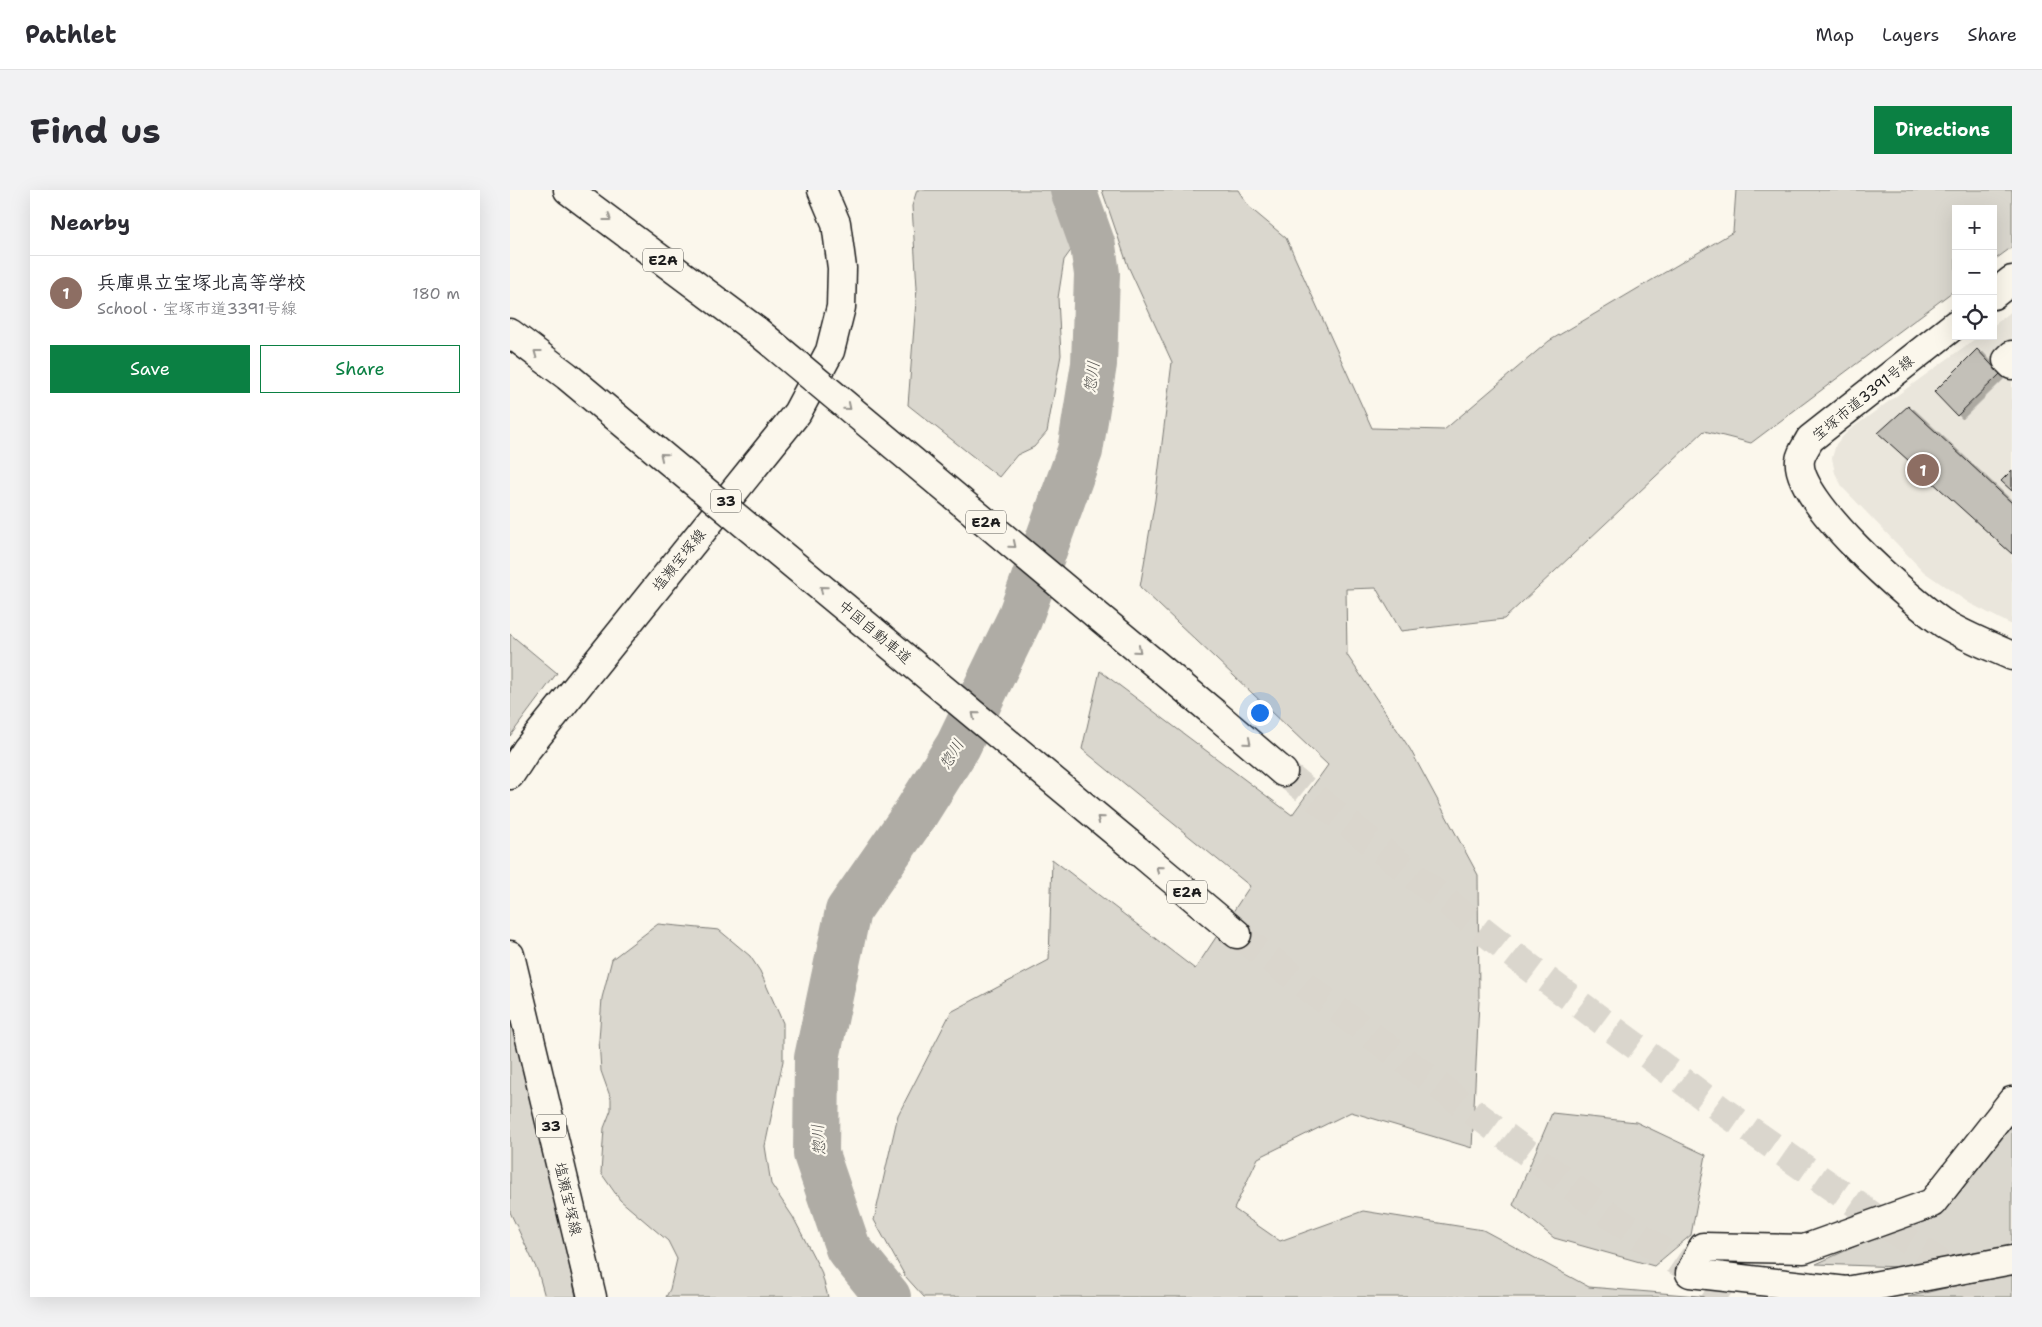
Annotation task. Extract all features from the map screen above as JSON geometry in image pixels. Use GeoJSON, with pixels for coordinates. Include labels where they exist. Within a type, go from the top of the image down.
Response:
{"type":"FeatureCollection","features":[{"type":"Feature","properties":{"kind":"main road","name":"E2A"},"geometry":{"type":"LineString","coordinates":[[568,190],[758,331],[1283,772]]}},
{"type":"Feature","properties":{"kind":"main road","name":"塩瀬宝塚線"},"geometry":{"type":"LineString","coordinates":[[510,775],[527,749],[797,413],[830,351],[841,307],[842,268],[836,223],[822,190]]}},
{"type":"Feature","properties":{"kind":"main road"},"geometry":{"type":"LineString","coordinates":[[1997,291],[2012,280]]}},
{"type":"Feature","properties":{"kind":"main road","name":"宝塚市道3391号線"},"geometry":{"type":"LineString","coordinates":[[1952,327],[1810,439],[1800,460],[1803,479],[1815,500],[1858,548],[1900,589],[1944,623],[2012,656]]}},
{"type":"Feature","properties":{"kind":"main road","name":"中国自動車道"},"geometry":{"type":"LineString","coordinates":[[510,333],[567,376],[1238,934]]}},
{"type":"Feature","properties":{"kind":"main road"},"geometry":{"type":"LineString","coordinates":[[2012,356],[2007,360],[2012,365]]}},
{"type":"Feature","properties":{"kind":"main road","name":"塩瀬宝塚線"},"geometry":{"type":"LineString","coordinates":[[510,955],[592,1297]]}},
{"type":"Feature","properties":{"kind":"main road"},"geometry":{"type":"LineString","coordinates":[[2012,1101],[1932,1203],[1804,1249],[1703,1247],[1690,1273],[1847,1291],[2012,1260]]}},
{"type":"Feature","properties":{"kind":"shaded area"},"geometry":{"type":"Polygon","coordinates":[[[917,190],[1096,190],[1100,210],[1064,260],[1058,298],[1061,355],[1047,432],[1034,447],[1017,455],[999,477],[908,405],[917,288],[912,206],[917,190]]]}},
{"type":"Feature","properties":{"kind":"shaded area"},"geometry":{"type":"Polygon","coordinates":[[[1102,190],[1238,190],[1249,207],[1286,238],[1372,428],[1444,430],[1549,341],[1733,232],[1736,190],[2012,190],[2012,247],[1997,258],[1997,205],[1952,205],[1952,292],[1751,443],[1704,431],[1504,619],[1401,631],[1376,588],[1346,589],[1347,655],[1410,749],[1478,875],[1479,1001],[1472,1148],[1351,1112],[1258,1158],[1234,1209],[1280,1241],[1363,1211],[1483,1230],[1589,1287],[1710,1297],[924,1297],[905,1276],[874,1220],[898,1115],[951,1012],[1049,960],[1052,859],[1195,969],[1250,886],[1082,749],[1100,671],[1292,815],[1328,765],[1140,587],[1155,500],[1172,362],[1128,266],[1102,190]]]}},
{"type":"Feature","properties":{"kind":"shaded area"},"geometry":{"type":"Polygon","coordinates":[[[2012,311],[2012,625],[1969,603],[1924,572],[1843,488],[1835,473],[1832,458],[1836,444],[1848,431],[1973,340],[1997,340],[1997,323],[2012,311]]]}},
{"type":"Feature","properties":{"kind":"shaded area"},"geometry":{"type":"Polygon","coordinates":[[[510,634],[557,673],[510,736],[510,634]]]}},
{"type":"Feature","properties":{"kind":"shaded area"},"geometry":{"type":"Polygon","coordinates":[[[658,924],[719,930],[750,956],[760,971],[783,1023],[783,1061],[765,1146],[771,1184],[793,1217],[821,1271],[828,1297],[666,1297],[670,1289],[677,1259],[668,1241],[620,1200],[601,1173],[604,1128],[611,1110],[611,1099],[601,1071],[599,1040],[602,998],[612,959],[658,924]]]}},
{"type":"Feature","properties":{"kind":"shaded area"},"geometry":{"type":"Polygon","coordinates":[[[510,982],[576,1297],[545,1297],[538,1272],[510,1212],[510,982]]]}},
{"type":"Feature","properties":{"kind":"shaded area"},"geometry":{"type":"Polygon","coordinates":[[[1552,1113],[1636,1122],[1706,1155],[1691,1235],[1654,1266],[1554,1238],[1513,1205],[1552,1113]]]}},
{"type":"Feature","properties":{"kind":"shaded area"},"geometry":{"type":"Polygon","coordinates":[[[2012,1125],[2012,1250],[1900,1267],[1816,1264],[1951,1203],[2012,1125]]]}},
{"type":"Feature","properties":{"kind":"shaded area"},"geometry":{"type":"Polygon","coordinates":[[[2012,1272],[2012,1297],[1908,1297],[2012,1272]]]}},
{"type":"Feature","properties":{"kind":"building"},"geometry":{"type":"Polygon","coordinates":[[[1977,349],[2000,374],[1957,416],[1934,392],[1977,349]]]}},
{"type":"Feature","properties":{"kind":"building"},"geometry":{"type":"Polygon","coordinates":[[[1908,406],[2012,503],[2012,554],[1878,433],[1908,406]]]}},
{"type":"Feature","properties":{"kind":"building"},"geometry":{"type":"Polygon","coordinates":[[[2012,470],[2012,491],[2001,481],[2012,470]]]}},
{"type":"Feature","properties":{"kind":"waterway","name":"惣川"},"geometry":{"type":"LineString","coordinates":[[888,1297],[848,1248],[816,1154],[817,1058],[848,911],[914,816],[958,746],[1019,620],[1080,451],[1094,364],[1097,274],[1093,246],[1073,190]]}},
{"type":"Feature","properties":{"kind":"tunnel"},"geometry":{"type":"LineString","coordinates":[[1283,772],[1528,966],[1723,1111],[1989,1297]]}},
{"type":"Feature","properties":{"kind":"tunnel"},"geometry":{"type":"LineString","coordinates":[[1237,934],[1614,1218],[1729,1297]]}},
{"type":"Feature","properties":{"kind":"place","name":"兵庫県立宝塚北高等学校"},"geometry":{"type":"Point","coordinates":[1923,470]}}]}
